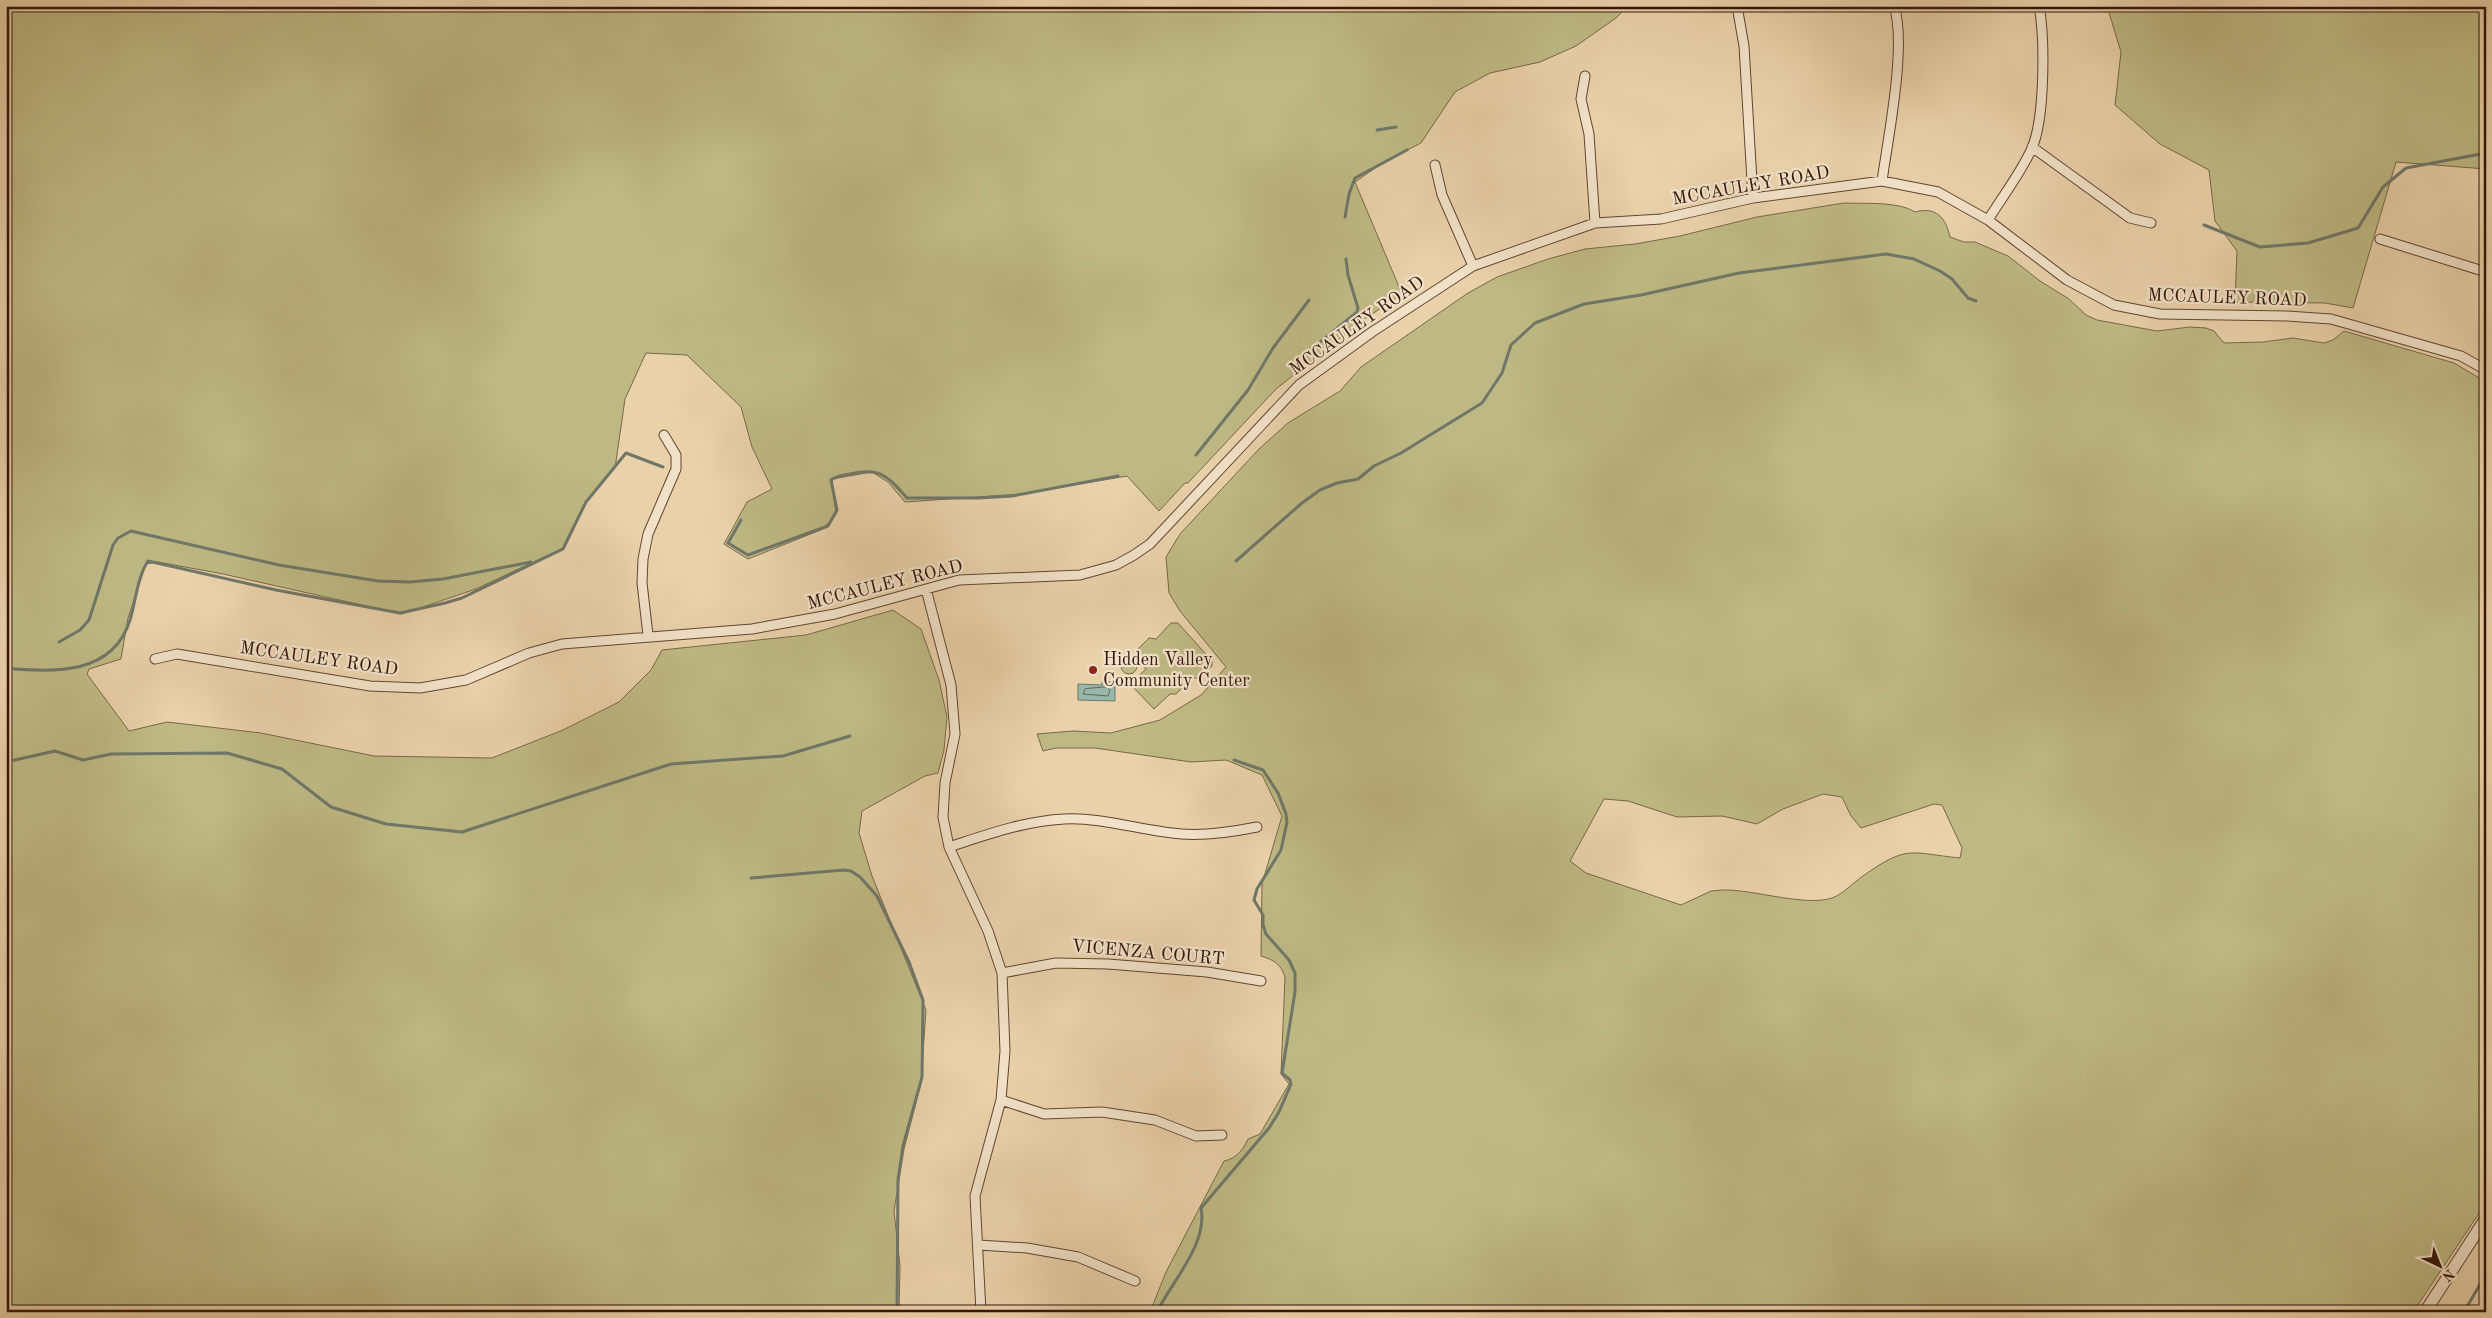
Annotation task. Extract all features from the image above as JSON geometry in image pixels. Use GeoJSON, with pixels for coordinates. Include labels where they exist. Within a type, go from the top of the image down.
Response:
{"type":"FeatureCollection","features":[{"type":"Feature","properties":{"kind":"street"},"geometry":{"type":"LineString","coordinates":[[1738,6],[1744,46],[1753,198]]}},
{"type":"Feature","properties":{"kind":"street"},"geometry":{"type":"LineString","coordinates":[[1882,181],[1896,77],[1899,20],[1894,6]]}},
{"type":"Feature","properties":{"kind":"street"},"geometry":{"type":"LineString","coordinates":[[1988,220],[2032,147],[2042,96],[2042,45],[2039,6]]}},
{"type":"Feature","properties":{"kind":"street"},"geometry":{"type":"LineString","coordinates":[[1585,76],[1581,99],[1589,134],[1595,223]]}},
{"type":"Feature","properties":{"kind":"street"},"geometry":{"type":"LineString","coordinates":[[2032,147],[2130,218],[2151,223]]}},
{"type":"Feature","properties":{"kind":"street"},"geometry":{"type":"LineString","coordinates":[[1435,165],[1442,195],[1473,266]]}},
{"type":"Feature","properties":{"kind":"street","name":"MCCAULEY ROAD"},"geometry":{"type":"LineString","coordinates":[[155,659],[177,654],[370,686],[420,688],[466,680],[529,653],[562,644],[648,635],[752,629],[835,614],[959,580],[1080,574],[1116,564],[1150,544],[1299,385],[1372,332],[1473,266],[1595,223],[1661,219],[1753,198],[1882,181],[1938,192],[1988,220],[2067,280],[2114,305],[2160,314],[2331,318],[2461,356],[2486,370]]}},
{"type":"Feature","properties":{"kind":"street"},"geometry":{"type":"LineString","coordinates":[[2380,239],[2486,272]]}},
{"type":"Feature","properties":{"kind":"street"},"geometry":{"type":"LineString","coordinates":[[648,635],[642,583],[643,559],[648,534],[676,469],[676,455],[664,435]]}},
{"type":"Feature","properties":{"kind":"street"},"geometry":{"type":"LineString","coordinates":[[926,589],[951,685],[955,734],[945,783],[943,817],[949,847],[988,931],[1002,973],[1005,1051],[1001,1100],[975,1196],[979,1245],[980,1312]]}},
{"type":"Feature","properties":{"kind":"street"},"geometry":{"type":"LineString","coordinates":[[949,847],[1016,826],[1064,819],[1105,822],[1181,834],[1225,834],[1257,827]]}},
{"type":"Feature","properties":{"kind":"street","name":"VICENZA COURT"},"geometry":{"type":"LineString","coordinates":[[1002,973],[1056,963],[1108,964],[1207,972],[1261,981]]}},
{"type":"Feature","properties":{"kind":"street"},"geometry":{"type":"LineString","coordinates":[[1001,1100],[1044,1114],[1102,1112],[1155,1120],[1196,1136],[1222,1135]]}},
{"type":"Feature","properties":{"kind":"street"},"geometry":{"type":"LineString","coordinates":[[2425,1312],[2486,1218]]}},
{"type":"Feature","properties":{"kind":"street"},"geometry":{"type":"LineString","coordinates":[[979,1245],[1027,1248],[1078,1257],[1135,1281]]}},
{"type":"Feature","properties":{"kind":"shaded area"},"geometry":{"type":"Polygon","coordinates":[[[6,6],[1628,6],[1616,18],[1576,46],[1540,62],[1490,73],[1455,92],[1421,143],[1384,162],[1355,182],[1402,294],[1363,320],[1276,389],[1188,483],[1185,483],[1159,511],[1127,476],[1021,494],[905,502],[888,482],[872,472],[832,479],[836,514],[823,529],[748,559],[724,544],[747,502],[772,489],[752,447],[741,407],[687,355],[646,353],[625,399],[615,468],[583,506],[563,548],[476,589],[402,614],[223,574],[158,562],[146,564],[128,618],[121,659],[89,669],[87,674],[129,731],[167,722],[261,733],[374,756],[492,758],[563,730],[619,702],[651,670],[662,650],[806,635],[893,610],[921,629],[939,680],[947,717],[944,750],[938,773],[925,776],[862,811],[859,833],[872,876],[926,1010],[921,1083],[904,1149],[894,1211],[900,1266],[899,1312],[6,1312],[6,6]]]}},
{"type":"Feature","properties":{"kind":"shaded area"},"geometry":{"type":"Polygon","coordinates":[[[2107,6],[2486,6],[2486,169],[2396,162],[2353,308],[2325,303],[2235,302],[2237,251],[2215,221],[2209,170],[2160,144],[2115,105],[2121,52],[2107,6]]]}},
{"type":"Feature","properties":{"kind":"shaded area"},"geometry":{"type":"Polygon","coordinates":[[[1844,203],[1871,203],[1899,206],[1915,212],[1934,212],[1943,219],[1950,237],[1964,242],[1975,242],[2008,256],[2040,281],[2069,299],[2086,315],[2097,320],[2157,331],[2190,327],[2206,328],[2214,331],[2224,343],[2263,342],[2293,338],[2324,343],[2333,340],[2344,331],[2454,363],[2486,382],[2486,1203],[2413,1312],[1150,1312],[1166,1272],[1224,1161],[1239,1153],[1248,1139],[1260,1134],[1289,1084],[1281,1074],[1285,977],[1276,963],[1261,956],[1262,884],[1282,816],[1262,775],[1226,760],[1191,762],[1095,748],[1056,748],[1043,751],[1037,734],[1073,731],[1111,733],[1160,720],[1201,695],[1226,667],[1180,611],[1169,593],[1166,557],[1180,534],[1259,449],[1288,423],[1340,391],[1361,367],[1468,293],[1497,277],[1548,259],[1585,249],[1635,244],[1680,236],[1757,217],[1844,203]],[[1823,794],[1783,809],[1757,824],[1722,816],[1677,817],[1628,801],[1604,799],[1570,861],[1586,873],[1681,905],[1711,891],[1722,890],[1735,890],[1794,899],[1821,900],[1836,896],[1878,866],[1900,855],[1919,853],[1960,858],[1962,848],[1942,805],[1934,804],[1861,828],[1851,816],[1842,797],[1823,794]]]}},
{"type":"Feature","properties":{"kind":"shaded area"},"geometry":{"type":"Polygon","coordinates":[[[1171,623],[1178,623],[1212,661],[1212,666],[1199,678],[1192,678],[1176,694],[1170,694],[1154,709],[1130,684],[1146,669],[1136,657],[1136,651],[1149,638],[1156,639],[1171,623]]]}},
{"type":"Feature","properties":{"kind":"shaded area"},"geometry":{"type":"Polygon","coordinates":[[[1129,658],[1137,666],[1129,674],[1121,666],[1129,658]]]}},
{"type":"Feature","properties":{"kind":"water"},"geometry":{"type":"Polygon","coordinates":[[[1102,682],[1115,682],[1115,701],[1078,700],[1078,684],[1102,685],[1102,682]]]}},
{"type":"Feature","properties":{"kind":"waterway"},"geometry":{"type":"LineString","coordinates":[[1377,130],[1396,127]]}},
{"type":"Feature","properties":{"kind":"waterway"},"geometry":{"type":"LineString","coordinates":[[1345,217],[1349,194],[1355,178],[1407,150]]}},
{"type":"Feature","properties":{"kind":"waterway"},"geometry":{"type":"LineString","coordinates":[[2204,225],[2260,247],[2308,243],[2358,228],[2383,187],[2406,168],[2486,153]]}},
{"type":"Feature","properties":{"kind":"waterway"},"geometry":{"type":"LineString","coordinates":[[1236,561],[1302,503],[1320,490],[1337,483],[1358,479],[1374,466],[1401,453],[1482,403],[1502,373],[1511,345],[1535,323],[1584,304],[1641,295],[1739,273],[1886,254],[1914,259],[1940,271],[1952,279],[1968,298],[1976,301]]}},
{"type":"Feature","properties":{"kind":"waterway"},"geometry":{"type":"LineString","coordinates":[[1297,361],[1357,312],[1358,308],[1348,275],[1346,259]]}},
{"type":"Feature","properties":{"kind":"waterway"},"geometry":{"type":"LineString","coordinates":[[1196,455],[1248,390],[1273,348],[1309,300]]}},
{"type":"Feature","properties":{"kind":"waterway"},"geometry":{"type":"LineString","coordinates":[[6,668],[62,670],[96,661],[110,651],[122,638],[130,620],[139,582],[148,561],[276,590],[400,613],[462,598],[563,549],[586,502],[626,453],[663,467]]}},
{"type":"Feature","properties":{"kind":"waterway"},"geometry":{"type":"LineString","coordinates":[[741,520],[728,543],[748,555],[828,526],[837,510],[831,480],[842,475],[861,472],[883,475],[907,498],[1012,496],[1118,476]]}},
{"type":"Feature","properties":{"kind":"waterway"},"geometry":{"type":"LineString","coordinates":[[59,642],[80,630],[89,620],[113,545],[118,538],[131,531],[279,565],[378,581],[410,582],[443,579],[531,562]]}},
{"type":"Feature","properties":{"kind":"waterway"},"geometry":{"type":"LineString","coordinates":[[6,762],[55,751],[83,760],[111,754],[227,753],[282,769],[331,807],[386,824],[462,832],[671,764],[783,756],[850,736]]}},
{"type":"Feature","properties":{"kind":"waterway"},"geometry":{"type":"LineString","coordinates":[[1157,1312],[1194,1249],[1202,1222],[1201,1208],[1269,1128],[1279,1112],[1291,1084],[1290,1080],[1282,1073],[1295,992],[1295,973],[1289,960],[1266,934],[1263,925],[1263,915],[1254,900],[1257,889],[1281,850],[1287,822],[1286,814],[1278,793],[1263,770],[1234,760]]}},
{"type":"Feature","properties":{"kind":"waterway"},"geometry":{"type":"LineString","coordinates":[[751,878],[844,870],[851,871],[860,877],[877,896],[909,962],[923,1000],[922,1077],[903,1146],[898,1179],[897,1312]]}},
{"type":"Feature","properties":{"kind":"waterway"},"geometry":{"type":"LineString","coordinates":[[2464,1312],[2486,1274]]}},
{"type":"Feature","properties":{"kind":"place","name":"Hidden Valley Community Center"},"geometry":{"type":"Point","coordinates":[1093,670]}}]}
